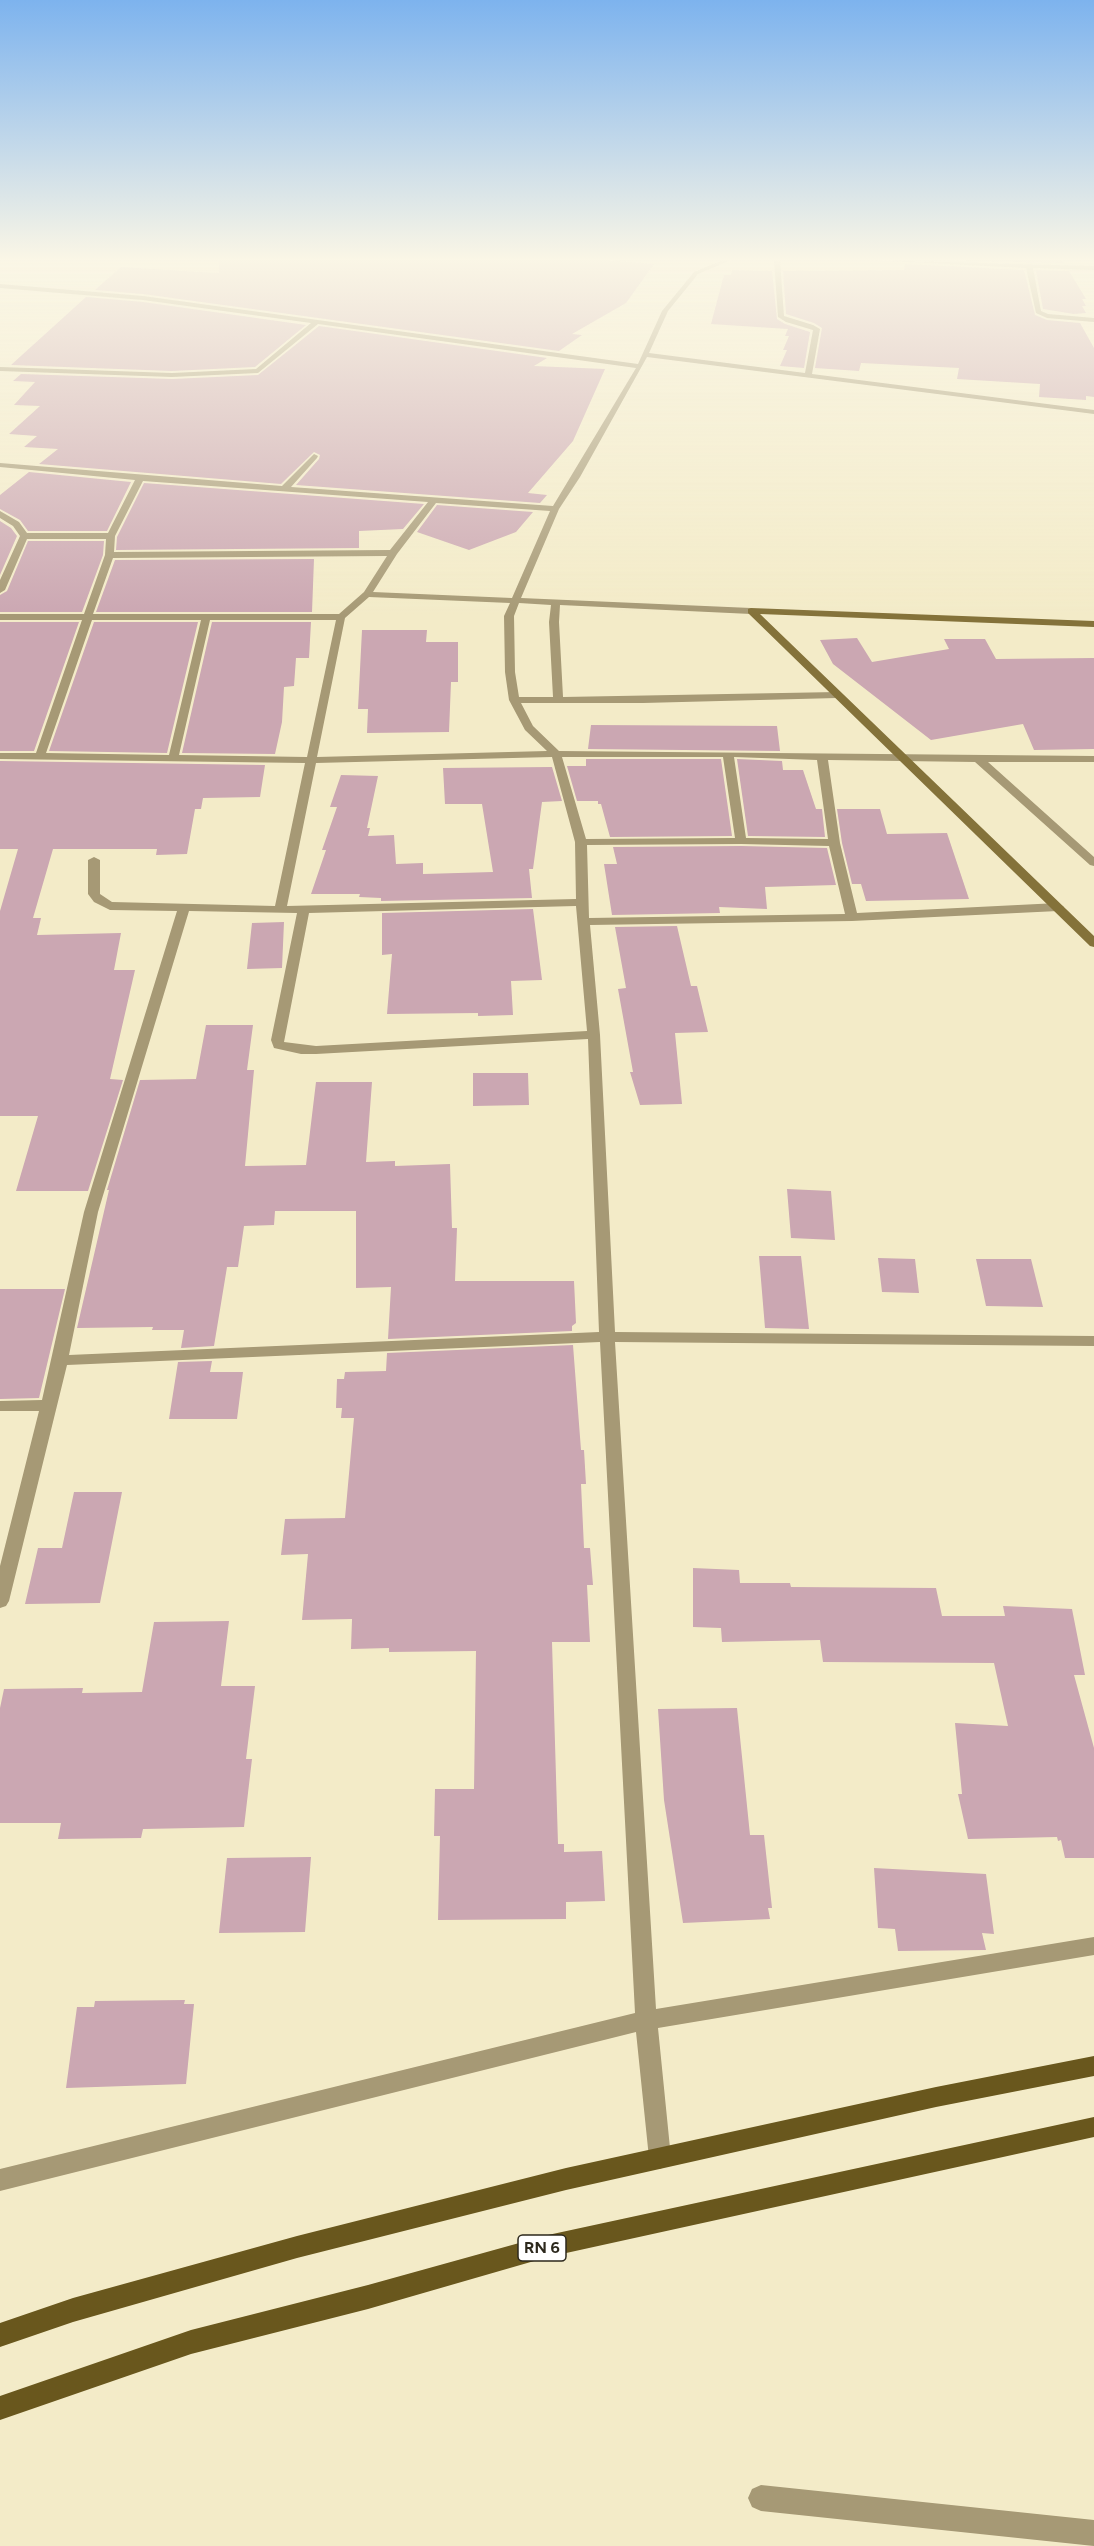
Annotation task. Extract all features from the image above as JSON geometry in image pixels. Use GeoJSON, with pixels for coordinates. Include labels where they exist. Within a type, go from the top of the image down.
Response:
{"type":"FeatureCollection","features":[{"type":"Feature","properties":{"kind":"main road"},"geometry":{"type":"LineString","coordinates":[[0,2335],[73,2310],[297,2247],[566,2179],[924,2100],[1094,2067]]}},
{"type":"Feature","properties":{"kind":"main road","name":"RN 6"},"geometry":{"type":"LineString","coordinates":[[0,2408],[191,2342],[368,2297],[548,2246],[1094,2127]]}},
{"type":"Feature","properties":{"kind":"street"},"geometry":{"type":"LineString","coordinates":[[633,379],[555,509],[509,616],[510,672],[514,700],[529,728],[556,754],[581,842],[582,902],[594,1035],[607,1337],[646,2020],[660,2158]]}},
{"type":"Feature","properties":{"kind":"street"},"geometry":{"type":"LineString","coordinates":[[823,379],[1094,412]]}},
{"type":"Feature","properties":{"kind":"street"},"geometry":{"type":"LineString","coordinates":[[285,489],[314,456]]}},
{"type":"Feature","properties":{"kind":"street"},"geometry":{"type":"LineString","coordinates":[[0,465],[140,478],[555,509]]}},
{"type":"Feature","properties":{"kind":"street"},"geometry":{"type":"LineString","coordinates":[[40,757],[109,555],[111,536],[140,478]]}},
{"type":"Feature","properties":{"kind":"street"},"geometry":{"type":"LineString","coordinates":[[280,911],[340,617],[367,594],[393,553],[435,500]]}},
{"type":"Feature","properties":{"kind":"street"},"geometry":{"type":"LineString","coordinates":[[0,514],[16,524],[24,536]]}},
{"type":"Feature","properties":{"kind":"street"},"geometry":{"type":"LineString","coordinates":[[24,536],[111,536]]}},
{"type":"Feature","properties":{"kind":"street"},"geometry":{"type":"LineString","coordinates":[[0,590],[24,536]]}},
{"type":"Feature","properties":{"kind":"street"},"geometry":{"type":"LineString","coordinates":[[109,555],[393,553]]}},
{"type":"Feature","properties":{"kind":"street"},"geometry":{"type":"LineString","coordinates":[[367,594],[1094,624]]}},
{"type":"Feature","properties":{"kind":"street"},"geometry":{"type":"LineString","coordinates":[[555,602],[558,700]]}},
{"type":"Feature","properties":{"kind":"street"},"geometry":{"type":"LineString","coordinates":[[751,611],[1094,944]]}},
{"type":"Feature","properties":{"kind":"street"},"geometry":{"type":"LineString","coordinates":[[0,617],[340,617]]}},
{"type":"Feature","properties":{"kind":"street"},"geometry":{"type":"LineString","coordinates":[[173,760],[206,617]]}},
{"type":"Feature","properties":{"kind":"street"},"geometry":{"type":"LineString","coordinates":[[514,700],[837,695]]}},
{"type":"Feature","properties":{"kind":"street"},"geometry":{"type":"LineString","coordinates":[[0,756],[312,760],[556,754],[728,754],[904,759],[1094,759]]}},
{"type":"Feature","properties":{"kind":"street"},"geometry":{"type":"LineString","coordinates":[[728,754],[741,841]]}},
{"type":"Feature","properties":{"kind":"street"},"geometry":{"type":"LineString","coordinates":[[822,757],[834,843],[852,917]]}},
{"type":"Feature","properties":{"kind":"street"},"geometry":{"type":"LineString","coordinates":[[979,760],[1094,863]]}},
{"type":"Feature","properties":{"kind":"street"},"geometry":{"type":"LineString","coordinates":[[581,842],[834,843]]}},
{"type":"Feature","properties":{"kind":"street"},"geometry":{"type":"LineString","coordinates":[[94,860],[94,894],[104,904],[184,909],[280,911],[582,902]]}},
{"type":"Feature","properties":{"kind":"street"},"geometry":{"type":"LineString","coordinates":[[585,922],[852,917],[1058,908]]}},
{"type":"Feature","properties":{"kind":"street"},"geometry":{"type":"LineString","coordinates":[[0,1601],[60,1360],[91,1212],[184,909]]}},
{"type":"Feature","properties":{"kind":"street"},"geometry":{"type":"LineString","coordinates":[[304,910],[277,1040],[279,1044],[301,1050],[316,1050],[594,1035]]}},
{"type":"Feature","properties":{"kind":"street"},"geometry":{"type":"LineString","coordinates":[[60,1360],[607,1337],[1094,1341]]}},
{"type":"Feature","properties":{"kind":"street"},"geometry":{"type":"LineString","coordinates":[[0,1406],[49,1405]]}},
{"type":"Feature","properties":{"kind":"street"},"geometry":{"type":"LineString","coordinates":[[0,2180],[646,2020],[1094,1946]]}},
{"type":"Feature","properties":{"kind":"street"},"geometry":{"type":"LineString","coordinates":[[761,2498],[1094,2533]]}},
{"type":"Feature","properties":{"kind":"building"},"geometry":{"type":"Polygon","coordinates":[[[15,379],[601,379],[573,441],[528,493],[547,495],[540,503],[296,485],[319,459],[320,455],[314,452],[281,484],[39,464],[58,449],[24,447],[37,436],[9,434],[40,406],[14,405],[35,382],[13,381],[15,379]]]}},
{"type":"Feature","properties":{"kind":"building"},"geometry":{"type":"Polygon","coordinates":[[[957,379],[1094,379],[1094,397],[1086,396],[1086,400],[1039,397],[1040,384],[957,379]]]}},
{"type":"Feature","properties":{"kind":"building"},"geometry":{"type":"Polygon","coordinates":[[[29,472],[131,482],[107,531],[28,531],[20,520],[0,509],[0,495],[29,472]]]}},
{"type":"Feature","properties":{"kind":"building"},"geometry":{"type":"Polygon","coordinates":[[[144,483],[424,504],[403,529],[359,531],[359,548],[116,550],[117,537],[144,483]]]}},
{"type":"Feature","properties":{"kind":"building"},"geometry":{"type":"Polygon","coordinates":[[[437,505],[533,512],[516,532],[469,550],[417,532],[437,505]]]}},
{"type":"Feature","properties":{"kind":"building"},"geometry":{"type":"Polygon","coordinates":[[[0,521],[11,528],[17,536],[0,575],[0,521]]]}},
{"type":"Feature","properties":{"kind":"building"},"geometry":{"type":"Polygon","coordinates":[[[28,541],[104,541],[103,555],[82,612],[0,612],[0,595],[7,591],[28,541]]]}},
{"type":"Feature","properties":{"kind":"building"},"geometry":{"type":"Polygon","coordinates":[[[314,559],[312,612],[96,612],[115,560],[314,559]]]}},
{"type":"Feature","properties":{"kind":"building"},"geometry":{"type":"Polygon","coordinates":[[[0,622],[79,622],[34,751],[0,751],[0,622]]]}},
{"type":"Feature","properties":{"kind":"building"},"geometry":{"type":"Polygon","coordinates":[[[94,622],[198,622],[167,753],[49,751],[94,622]]]}},
{"type":"Feature","properties":{"kind":"building"},"geometry":{"type":"Polygon","coordinates":[[[212,622],[311,622],[309,658],[296,658],[294,686],[284,687],[282,722],[275,754],[182,753],[212,622]]]}},
{"type":"Feature","properties":{"kind":"building"},"geometry":{"type":"Polygon","coordinates":[[[362,630],[427,630],[426,642],[458,642],[458,682],[451,682],[449,732],[367,733],[368,709],[358,709],[362,630]]]}},
{"type":"Feature","properties":{"kind":"building"},"geometry":{"type":"Polygon","coordinates":[[[857,638],[872,662],[949,649],[944,639],[985,639],[996,659],[1094,658],[1094,749],[1034,750],[1023,724],[931,740],[833,664],[820,640],[857,638]]]}},
{"type":"Feature","properties":{"kind":"building"},"geometry":{"type":"Polygon","coordinates":[[[591,725],[777,726],[780,751],[588,749],[591,725]]]}},
{"type":"Feature","properties":{"kind":"building"},"geometry":{"type":"Polygon","coordinates":[[[586,759],[721,759],[732,836],[610,837],[601,804],[598,804],[598,801],[577,801],[567,766],[586,766],[586,759]]]}},
{"type":"Feature","properties":{"kind":"building"},"geometry":{"type":"Polygon","coordinates":[[[737,759],[782,761],[783,770],[803,770],[816,809],[822,809],[825,837],[748,836],[737,759]]]}},
{"type":"Feature","properties":{"kind":"building"},"geometry":{"type":"Polygon","coordinates":[[[0,761],[265,765],[260,797],[203,798],[201,809],[195,809],[187,854],[156,855],[157,849],[53,849],[33,918],[41,918],[37,935],[121,933],[114,970],[135,970],[110,1079],[123,1080],[88,1191],[16,1191],[38,1116],[0,1116],[0,911],[18,849],[0,849],[0,761]]]}},
{"type":"Feature","properties":{"kind":"building"},"geometry":{"type":"Polygon","coordinates":[[[552,767],[562,801],[542,802],[533,869],[529,869],[532,898],[381,901],[381,898],[359,897],[360,894],[311,894],[326,850],[322,850],[337,807],[330,807],[341,775],[378,776],[367,828],[370,828],[368,836],[394,835],[396,864],[423,863],[423,874],[493,872],[482,804],[445,804],[443,768],[552,767]]]}},
{"type":"Feature","properties":{"kind":"building"},"geometry":{"type":"Polygon","coordinates":[[[837,809],[880,809],[887,834],[947,833],[969,899],[866,901],[861,884],[852,884],[837,809]]]}},
{"type":"Feature","properties":{"kind":"building"},"geometry":{"type":"Polygon","coordinates":[[[613,847],[827,848],[836,885],[765,887],[767,909],[719,907],[720,913],[612,915],[604,864],[617,864],[613,847]]]}},
{"type":"Feature","properties":{"kind":"building"},"geometry":{"type":"Polygon","coordinates":[[[533,909],[542,980],[511,981],[513,1015],[387,1014],[392,954],[382,955],[382,913],[533,909]]]}},
{"type":"Feature","properties":{"kind":"building"},"geometry":{"type":"Polygon","coordinates":[[[284,922],[282,968],[247,969],[252,923],[284,922]]]}},
{"type":"Feature","properties":{"kind":"building"},"geometry":{"type":"Polygon","coordinates":[[[677,926],[691,986],[697,986],[708,1032],[675,1033],[682,1104],[640,1105],[630,1072],[633,1072],[618,989],[626,988],[615,927],[677,926]]]}},
{"type":"Feature","properties":{"kind":"building"},"geometry":{"type":"Polygon","coordinates":[[[206,1025],[253,1025],[247,1070],[254,1070],[245,1166],[306,1165],[316,1082],[372,1082],[366,1162],[395,1161],[395,1166],[450,1164],[452,1228],[457,1228],[455,1281],[574,1281],[576,1323],[572,1326],[572,1331],[388,1339],[391,1287],[356,1288],[356,1211],[275,1211],[274,1225],[244,1226],[238,1267],[227,1267],[214,1346],[181,1348],[184,1330],[152,1330],[153,1327],[77,1328],[109,1190],[107,1190],[140,1080],[196,1079],[206,1025]]]}},
{"type":"Feature","properties":{"kind":"building"},"geometry":{"type":"Polygon","coordinates":[[[473,1073],[528,1073],[529,1105],[473,1106],[473,1073]]]}},
{"type":"Feature","properties":{"kind":"building"},"geometry":{"type":"Polygon","coordinates":[[[787,1189],[831,1191],[835,1240],[791,1238],[787,1189]]]}},
{"type":"Feature","properties":{"kind":"building"},"geometry":{"type":"Polygon","coordinates":[[[759,1256],[801,1256],[809,1329],[765,1328],[759,1256]]]}},
{"type":"Feature","properties":{"kind":"building"},"geometry":{"type":"Polygon","coordinates":[[[878,1258],[915,1259],[919,1293],[882,1292],[878,1258]]]}},
{"type":"Feature","properties":{"kind":"building"},"geometry":{"type":"Polygon","coordinates":[[[976,1259],[1031,1259],[1043,1307],[986,1306],[976,1259]]]}},
{"type":"Feature","properties":{"kind":"building"},"geometry":{"type":"Polygon","coordinates":[[[0,1289],[65,1289],[39,1398],[0,1399],[0,1289]]]}},
{"type":"Feature","properties":{"kind":"building"},"geometry":{"type":"Polygon","coordinates":[[[573,1345],[581,1450],[584,1450],[586,1484],[581,1484],[584,1548],[590,1548],[593,1585],[587,1585],[590,1642],[552,1642],[558,1844],[564,1844],[564,1852],[602,1851],[605,1901],[566,1902],[566,1919],[438,1920],[440,1836],[434,1836],[435,1789],[474,1789],[476,1651],[389,1652],[389,1648],[351,1649],[352,1619],[302,1620],[308,1554],[281,1555],[285,1519],[345,1518],[354,1418],[341,1418],[342,1408],[336,1408],[337,1379],[344,1379],[345,1372],[386,1371],[387,1353],[573,1345]]]}},
{"type":"Feature","properties":{"kind":"building"},"geometry":{"type":"Polygon","coordinates":[[[212,1361],[210,1372],[243,1372],[237,1419],[169,1419],[178,1362],[212,1361]]]}},
{"type":"Feature","properties":{"kind":"building"},"geometry":{"type":"Polygon","coordinates":[[[74,1492],[122,1492],[100,1603],[25,1604],[38,1548],[62,1548],[74,1492]]]}},
{"type":"Feature","properties":{"kind":"building"},"geometry":{"type":"Polygon","coordinates":[[[693,1568],[739,1570],[740,1583],[790,1583],[791,1587],[936,1588],[942,1616],[1005,1616],[1003,1606],[1072,1609],[1085,1675],[1074,1675],[1094,1748],[1094,1858],[1065,1858],[1061,1840],[1058,1841],[1057,1837],[968,1839],[958,1794],[962,1794],[955,1723],[1008,1726],[994,1663],[823,1662],[820,1640],[722,1642],[721,1628],[693,1627],[693,1568]]]}},
{"type":"Feature","properties":{"kind":"building"},"geometry":{"type":"Polygon","coordinates":[[[229,1621],[221,1686],[255,1686],[246,1759],[252,1759],[244,1827],[143,1829],[141,1838],[58,1839],[61,1823],[0,1823],[0,1708],[4,1689],[83,1688],[82,1693],[142,1692],[154,1622],[229,1621]]]}},
{"type":"Feature","properties":{"kind":"building"},"geometry":{"type":"Polygon","coordinates":[[[737,1708],[750,1835],[764,1835],[772,1908],[768,1908],[770,1919],[683,1923],[664,1800],[658,1709],[737,1708]]]}},
{"type":"Feature","properties":{"kind":"building"},"geometry":{"type":"Polygon","coordinates":[[[311,1857],[305,1932],[219,1933],[227,1858],[311,1857]]]}},
{"type":"Feature","properties":{"kind":"building"},"geometry":{"type":"Polygon","coordinates":[[[874,1868],[986,1874],[994,1934],[982,1933],[986,1950],[898,1951],[895,1929],[878,1928],[874,1868]]]}},
{"type":"Feature","properties":{"kind":"building"},"geometry":{"type":"Polygon","coordinates":[[[185,2000],[184,2004],[194,2004],[186,2084],[66,2088],[77,2007],[94,2007],[95,2001],[185,2000]]]}}]}
